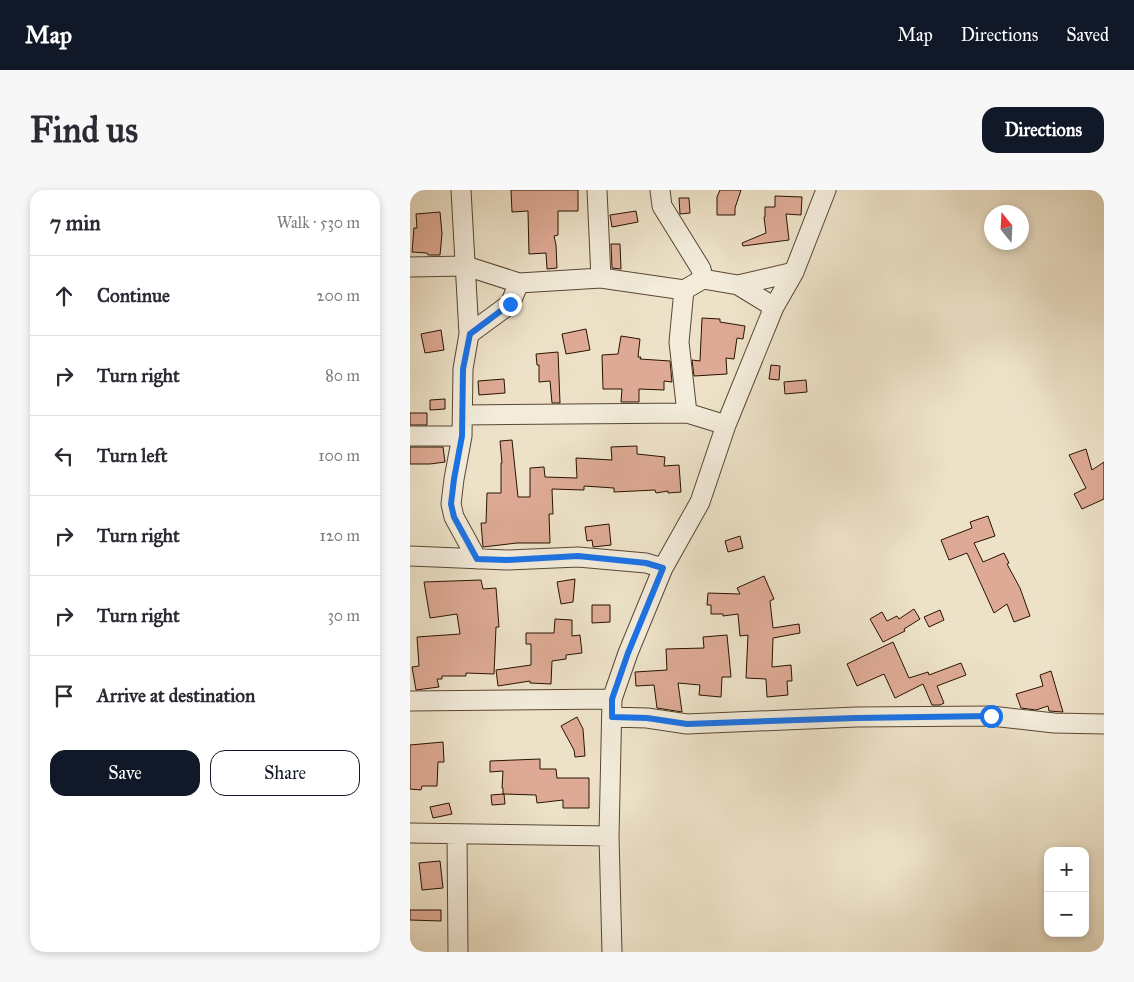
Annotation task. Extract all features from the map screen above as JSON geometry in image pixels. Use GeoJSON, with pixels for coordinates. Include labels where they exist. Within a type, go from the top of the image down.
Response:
{"type":"FeatureCollection","features":[{"type":"Feature","properties":{"kind":"street"},"geometry":{"type":"LineString","coordinates":[[461,190],[470,334],[463,369],[462,436],[451,504],[454,517],[477,559]]}},
{"type":"Feature","properties":{"kind":"street"},"geometry":{"type":"LineString","coordinates":[[597,190],[601,278]]}},
{"type":"Feature","properties":{"kind":"street"},"geometry":{"type":"LineString","coordinates":[[660,190],[662,206],[701,269],[703,279]]}},
{"type":"Feature","properties":{"kind":"street"},"geometry":{"type":"LineString","coordinates":[[612,952],[609,836],[612,708],[628,653],[663,568],[700,502],[726,425],[774,308],[794,272],[826,190]]}},
{"type":"Feature","properties":{"kind":"street"},"geometry":{"type":"LineString","coordinates":[[410,268],[466,266],[519,283],[601,278],[684,290],[703,279],[738,285],[794,272]]}},
{"type":"Feature","properties":{"kind":"street"},"geometry":{"type":"LineString","coordinates":[[470,334],[510,304],[519,283]]}},
{"type":"Feature","properties":{"kind":"street"},"geometry":{"type":"LineString","coordinates":[[738,285],[774,308]]}},
{"type":"Feature","properties":{"kind":"street"},"geometry":{"type":"LineString","coordinates":[[684,290],[679,342],[687,413]]}},
{"type":"Feature","properties":{"kind":"street"},"geometry":{"type":"LineString","coordinates":[[463,415],[687,413],[726,425]]}},
{"type":"Feature","properties":{"kind":"street"},"geometry":{"type":"LineString","coordinates":[[410,436],[462,436]]}},
{"type":"Feature","properties":{"kind":"street"},"geometry":{"type":"LineString","coordinates":[[410,556],[507,560],[578,556],[646,563],[663,568]]}},
{"type":"Feature","properties":{"kind":"street"},"geometry":{"type":"LineString","coordinates":[[410,701],[612,708],[647,718],[687,724],[856,718],[991,716],[1054,723],[1104,724]]}},
{"type":"Feature","properties":{"kind":"street"},"geometry":{"type":"LineString","coordinates":[[410,833],[609,836]]}},
{"type":"Feature","properties":{"kind":"street"},"geometry":{"type":"LineString","coordinates":[[457,834],[458,952]]}},
{"type":"Feature","properties":{"kind":"building"},"geometry":{"type":"Polygon","coordinates":[[[511,190],[578,190],[578,211],[558,211],[558,235],[554,236],[557,268],[547,269],[546,253],[529,254],[528,211],[512,212],[511,190]]]}},
{"type":"Feature","properties":{"kind":"building"},"geometry":{"type":"Polygon","coordinates":[[[720,190],[741,190],[735,208],[735,215],[717,215],[717,197],[720,190]]]}},
{"type":"Feature","properties":{"kind":"building"},"geometry":{"type":"Polygon","coordinates":[[[775,196],[802,197],[801,215],[786,214],[789,240],[743,246],[742,243],[766,233],[765,207],[775,207],[775,196]]]}},
{"type":"Feature","properties":{"kind":"building"},"geometry":{"type":"Polygon","coordinates":[[[679,198],[689,198],[690,213],[680,214],[679,198]]]}},
{"type":"Feature","properties":{"kind":"building"},"geometry":{"type":"Polygon","coordinates":[[[636,211],[638,222],[612,227],[610,215],[636,211]]]}},
{"type":"Feature","properties":{"kind":"building"},"geometry":{"type":"Polygon","coordinates":[[[440,212],[442,234],[440,255],[412,252],[414,228],[417,228],[416,214],[440,212]]]}},
{"type":"Feature","properties":{"kind":"building"},"geometry":{"type":"Polygon","coordinates":[[[611,244],[620,244],[621,269],[612,268],[611,244]]]}},
{"type":"Feature","properties":{"kind":"building"},"geometry":{"type":"Polygon","coordinates":[[[702,318],[720,319],[720,322],[745,326],[743,339],[737,338],[734,359],[726,358],[727,374],[694,376],[692,360],[700,361],[702,318]]]}},
{"type":"Feature","properties":{"kind":"building"},"geometry":{"type":"Polygon","coordinates":[[[586,329],[590,350],[566,354],[562,334],[586,329]]]}},
{"type":"Feature","properties":{"kind":"building"},"geometry":{"type":"Polygon","coordinates":[[[441,330],[444,350],[425,353],[421,334],[441,330]]]}},
{"type":"Feature","properties":{"kind":"building"},"geometry":{"type":"Polygon","coordinates":[[[621,336],[640,339],[638,357],[641,357],[640,359],[670,361],[672,382],[664,381],[664,390],[639,389],[639,402],[621,402],[622,389],[603,389],[602,355],[618,354],[621,336]]]}},
{"type":"Feature","properties":{"kind":"building"},"geometry":{"type":"Polygon","coordinates":[[[558,352],[560,403],[552,403],[550,381],[539,382],[539,365],[537,365],[536,354],[558,352]]]}},
{"type":"Feature","properties":{"kind":"building"},"geometry":{"type":"Polygon","coordinates":[[[771,365],[780,366],[779,380],[769,379],[771,365]]]}},
{"type":"Feature","properties":{"kind":"building"},"geometry":{"type":"Polygon","coordinates":[[[504,379],[505,393],[479,395],[478,381],[504,379]]]}},
{"type":"Feature","properties":{"kind":"building"},"geometry":{"type":"Polygon","coordinates":[[[806,380],[807,392],[785,394],[784,382],[806,380]]]}},
{"type":"Feature","properties":{"kind":"building"},"geometry":{"type":"Polygon","coordinates":[[[445,399],[445,409],[430,410],[430,400],[445,399]]]}},
{"type":"Feature","properties":{"kind":"building"},"geometry":{"type":"Polygon","coordinates":[[[410,413],[427,413],[427,425],[410,425],[410,413]]]}},
{"type":"Feature","properties":{"kind":"building"},"geometry":{"type":"Polygon","coordinates":[[[512,440],[518,497],[530,497],[530,468],[544,467],[545,477],[577,478],[576,458],[612,460],[611,447],[637,446],[637,454],[665,457],[664,466],[679,465],[681,492],[668,493],[668,491],[656,493],[655,490],[614,492],[614,488],[584,486],[584,490],[552,489],[553,514],[549,514],[550,543],[517,543],[483,547],[481,523],[486,523],[487,493],[501,493],[502,463],[500,441],[512,440]]]}},
{"type":"Feature","properties":{"kind":"building"},"geometry":{"type":"Polygon","coordinates":[[[410,447],[443,447],[445,462],[410,464],[410,447]]]}},
{"type":"Feature","properties":{"kind":"building"},"geometry":{"type":"Polygon","coordinates":[[[1086,449],[1092,470],[1104,462],[1104,499],[1082,509],[1074,494],[1086,488],[1069,455],[1086,449]]]}},
{"type":"Feature","properties":{"kind":"building"},"geometry":{"type":"Polygon","coordinates":[[[988,516],[995,536],[974,543],[983,562],[1004,553],[1030,616],[1014,622],[1007,604],[994,613],[967,553],[949,560],[941,540],[972,528],[970,522],[988,516]]]}},
{"type":"Feature","properties":{"kind":"building"},"geometry":{"type":"Polygon","coordinates":[[[609,524],[611,545],[593,547],[592,540],[587,541],[585,527],[609,524]]]}},
{"type":"Feature","properties":{"kind":"building"},"geometry":{"type":"Polygon","coordinates":[[[740,536],[743,548],[728,552],[725,541],[740,536]]]}},
{"type":"Feature","properties":{"kind":"building"},"geometry":{"type":"Polygon","coordinates":[[[764,576],[774,599],[770,601],[773,628],[799,624],[800,633],[773,638],[772,667],[791,665],[792,681],[787,681],[788,695],[767,697],[766,679],[746,678],[748,635],[740,636],[738,614],[723,616],[723,614],[711,614],[711,605],[707,605],[708,593],[740,594],[737,588],[764,576]]]}},
{"type":"Feature","properties":{"kind":"building"},"geometry":{"type":"Polygon","coordinates":[[[575,579],[573,602],[561,604],[557,582],[575,579]]]}},
{"type":"Feature","properties":{"kind":"building"},"geometry":{"type":"Polygon","coordinates":[[[481,580],[483,589],[496,588],[499,627],[496,627],[494,674],[466,673],[466,676],[442,676],[442,679],[437,679],[439,687],[416,690],[412,667],[419,666],[417,637],[460,634],[457,614],[430,618],[424,582],[481,580]]]}},
{"type":"Feature","properties":{"kind":"building"},"geometry":{"type":"Polygon","coordinates":[[[592,605],[610,605],[610,622],[592,623],[592,605]]]}},
{"type":"Feature","properties":{"kind":"building"},"geometry":{"type":"Polygon","coordinates":[[[914,609],[920,619],[904,629],[905,631],[883,642],[870,619],[882,612],[887,621],[897,616],[899,619],[914,609]]]}},
{"type":"Feature","properties":{"kind":"building"},"geometry":{"type":"Polygon","coordinates":[[[940,610],[944,620],[929,627],[924,617],[940,610]]]}},
{"type":"Feature","properties":{"kind":"building"},"geometry":{"type":"Polygon","coordinates":[[[555,619],[572,620],[572,636],[580,635],[582,653],[566,655],[566,659],[552,661],[551,684],[530,683],[530,681],[498,686],[496,670],[531,665],[531,644],[526,644],[526,633],[554,633],[555,619]]]}},
{"type":"Feature","properties":{"kind":"building"},"geometry":{"type":"Polygon","coordinates":[[[727,635],[731,677],[722,677],[721,697],[699,695],[700,685],[678,683],[682,712],[657,708],[654,685],[636,686],[635,672],[667,670],[666,649],[704,648],[703,637],[727,635]]]}},
{"type":"Feature","properties":{"kind":"building"},"geometry":{"type":"Polygon","coordinates":[[[893,642],[909,678],[928,672],[929,675],[961,663],[966,675],[937,686],[944,703],[940,705],[932,705],[923,684],[895,698],[884,674],[857,686],[847,664],[893,642]]]}},
{"type":"Feature","properties":{"kind":"building"},"geometry":{"type":"Polygon","coordinates":[[[1051,671],[1063,712],[1049,711],[1048,706],[1036,710],[1021,708],[1016,694],[1043,686],[1040,675],[1051,671]]]}},
{"type":"Feature","properties":{"kind":"building"},"geometry":{"type":"Polygon","coordinates":[[[577,717],[583,729],[585,756],[575,757],[574,750],[561,726],[577,717]]]}},
{"type":"Feature","properties":{"kind":"building"},"geometry":{"type":"Polygon","coordinates":[[[443,742],[444,762],[438,762],[437,786],[422,786],[421,790],[410,789],[410,745],[443,742]]]}},
{"type":"Feature","properties":{"kind":"building"},"geometry":{"type":"Polygon","coordinates":[[[540,759],[540,769],[556,769],[557,778],[589,778],[589,808],[563,808],[563,800],[537,803],[536,795],[503,794],[503,771],[490,772],[490,761],[540,759]]]}},
{"type":"Feature","properties":{"kind":"building"},"geometry":{"type":"Polygon","coordinates":[[[504,794],[505,804],[492,805],[491,795],[504,794]]]}},
{"type":"Feature","properties":{"kind":"building"},"geometry":{"type":"Polygon","coordinates":[[[449,803],[452,814],[433,818],[430,807],[449,803]]]}},
{"type":"Feature","properties":{"kind":"building"},"geometry":{"type":"Polygon","coordinates":[[[440,861],[443,888],[422,890],[419,863],[440,861]]]}},
{"type":"Feature","properties":{"kind":"building"},"geometry":{"type":"Polygon","coordinates":[[[410,910],[441,910],[441,921],[410,920],[410,910]]]}},
{"type":"Feature","properties":{"kind":"route"},"geometry":{"type":"LineString","coordinates":[[510,304],[470,334],[463,369],[462,436],[451,504],[454,517],[477,559],[507,560],[578,556],[646,563],[663,568],[628,653],[612,699],[612,717],[647,718],[687,724],[856,718],[991,716]]}}]}
